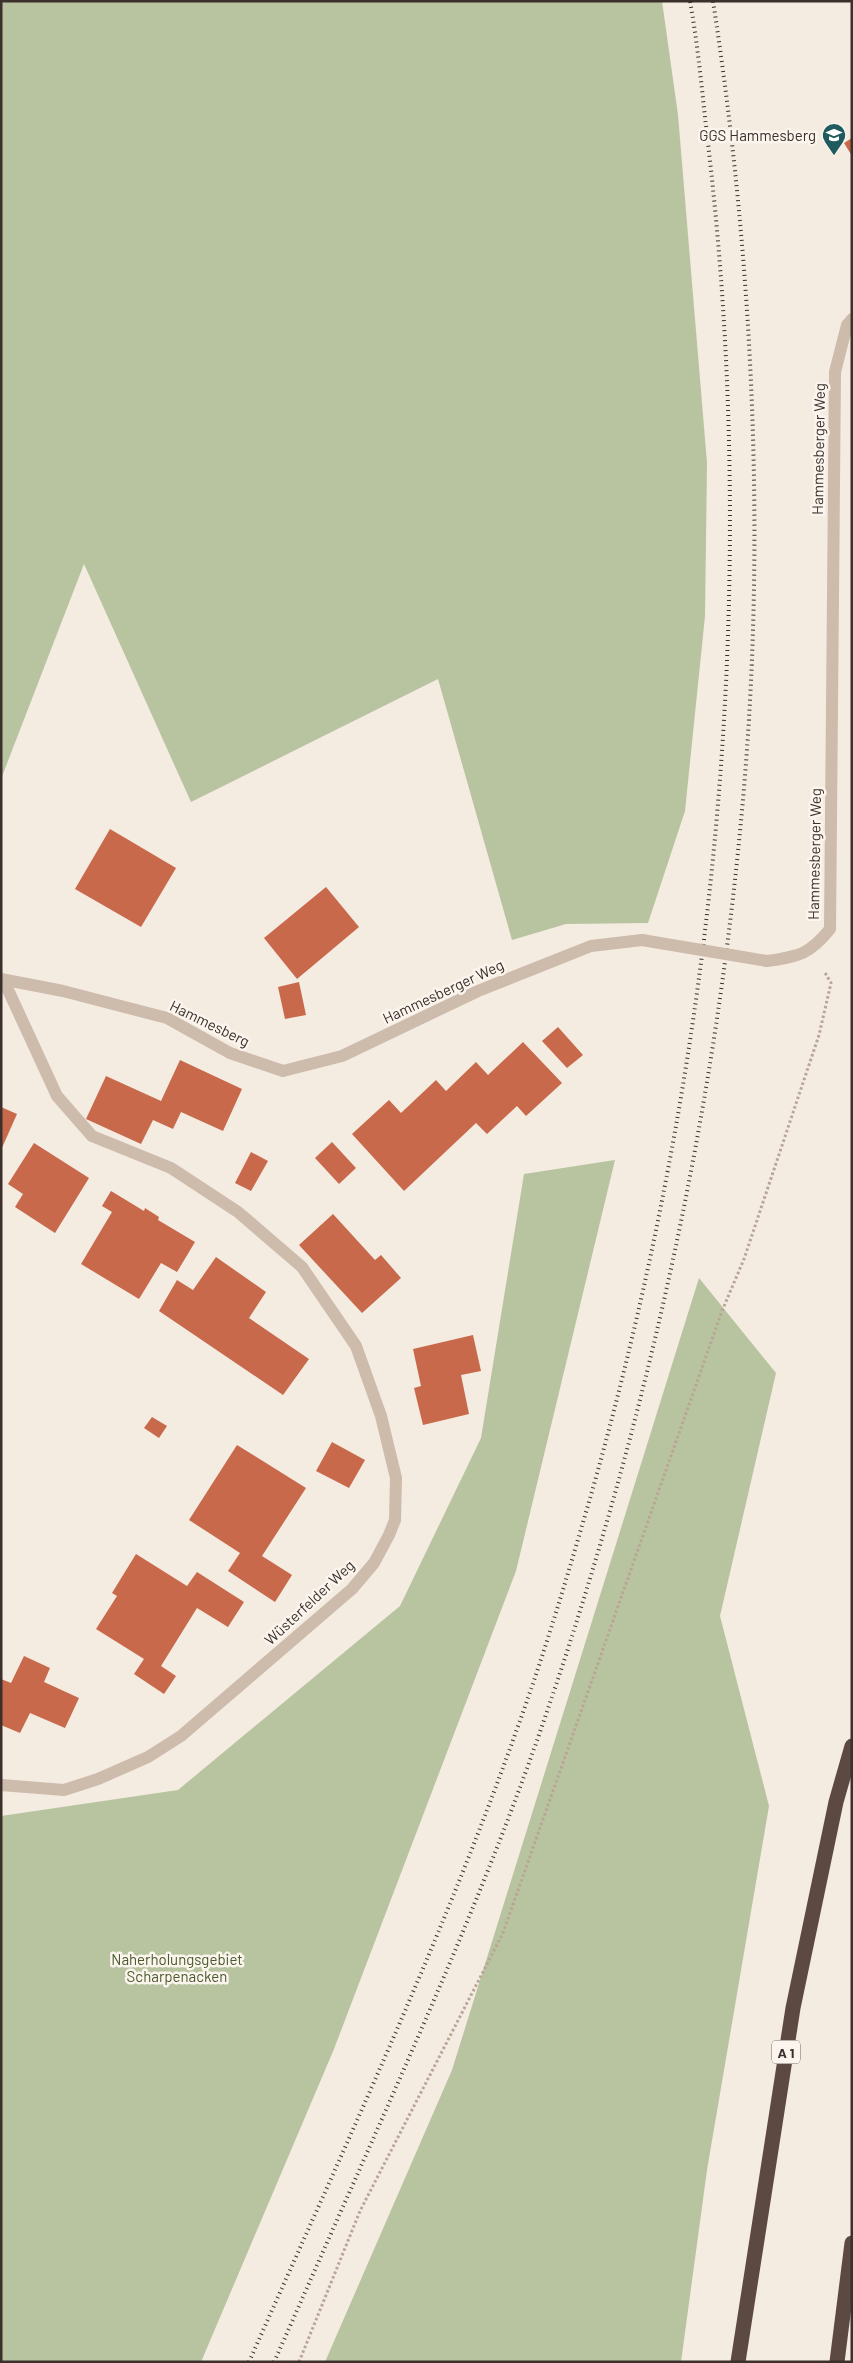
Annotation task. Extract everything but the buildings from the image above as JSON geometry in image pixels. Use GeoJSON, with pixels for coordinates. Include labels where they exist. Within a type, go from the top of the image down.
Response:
{"type":"FeatureCollection","features":[{"type":"Feature","properties":{"kind":"highway","name":"A 1"},"geometry":{"type":"LineString","coordinates":[[738,2362],[793,2008],[836,1802],[852,1746]]}},
{"type":"Feature","properties":{"kind":"highway"},"geometry":{"type":"LineString","coordinates":[[837,2362],[852,2243]]}},
{"type":"Feature","properties":{"kind":"street","name":"Hammesberger Weg"},"geometry":{"type":"LineString","coordinates":[[342,1056],[478,991],[591,946],[642,940],[767,961],[794,957],[816,946],[830,929],[835,372],[847,325],[852,319]]}},
{"type":"Feature","properties":{"kind":"street","name":"Hammesberg"},"geometry":{"type":"LineString","coordinates":[[2,981],[62,991],[167,1018],[230,1053],[283,1071],[342,1056]]}},
{"type":"Feature","properties":{"kind":"street","name":"Wüsterfelder Weg"},"geometry":{"type":"LineString","coordinates":[[1,1785],[64,1790],[98,1779],[148,1756],[181,1736],[352,1588],[374,1563],[394,1520],[396,1478],[381,1416],[356,1346],[302,1267],[238,1212],[171,1168],[92,1136],[57,1096],[2,981]]}},
{"type":"Feature","properties":{"kind":"path"},"geometry":{"type":"LineString","coordinates":[[299,2362],[360,2211],[503,1933],[722,1311],[744,1259],[819,1035],[832,983],[823,968],[816,946]]}},
{"type":"Feature","properties":{"kind":"green space"},"geometry":{"type":"Polygon","coordinates":[[[1,1],[662,1],[678,115],[707,463],[705,616],[685,811],[648,923],[566,924],[512,940],[438,679],[191,802],[84,564],[1,779],[1,1]]]}},
{"type":"Feature","properties":{"kind":"green space","name":"Naherholungsgebiet Scharpenacken"},"geometry":{"type":"Polygon","coordinates":[[[615,1160],[516,1571],[334,2049],[201,2362],[1,2362],[1,1816],[178,1790],[400,1606],[481,1438],[524,1174],[615,1160]]]}},
{"type":"Feature","properties":{"kind":"green space"},"geometry":{"type":"Polygon","coordinates":[[[699,1278],[776,1373],[720,1616],[769,1806],[707,2170],[681,2362],[325,2362],[452,2070],[699,1278]]]}},
{"type":"Feature","properties":{"kind":"railway"},"geometry":{"type":"LineString","coordinates":[[249,2362],[423,1969],[487,1810],[527,1700],[556,1613],[591,1495],[634,1329],[670,1161],[697,992],[716,821],[727,650],[730,478],[723,306],[707,135],[698,52],[690,1]]}},
{"type":"Feature","properties":{"kind":"railway"},"geometry":{"type":"LineString","coordinates":[[274,2362],[452,1958],[476,1901],[541,1729],[578,1618],[611,1507],[668,1281],[692,1167],[712,1052],[728,937],[741,821],[749,719],[753,617],[752,410],[747,307],[727,102],[713,1]]}},
{"type":"Feature","properties":{"kind":"place","name":"GGS Hammesberg"},"geometry":{"type":"Point","coordinates":[834,156]}}]}
